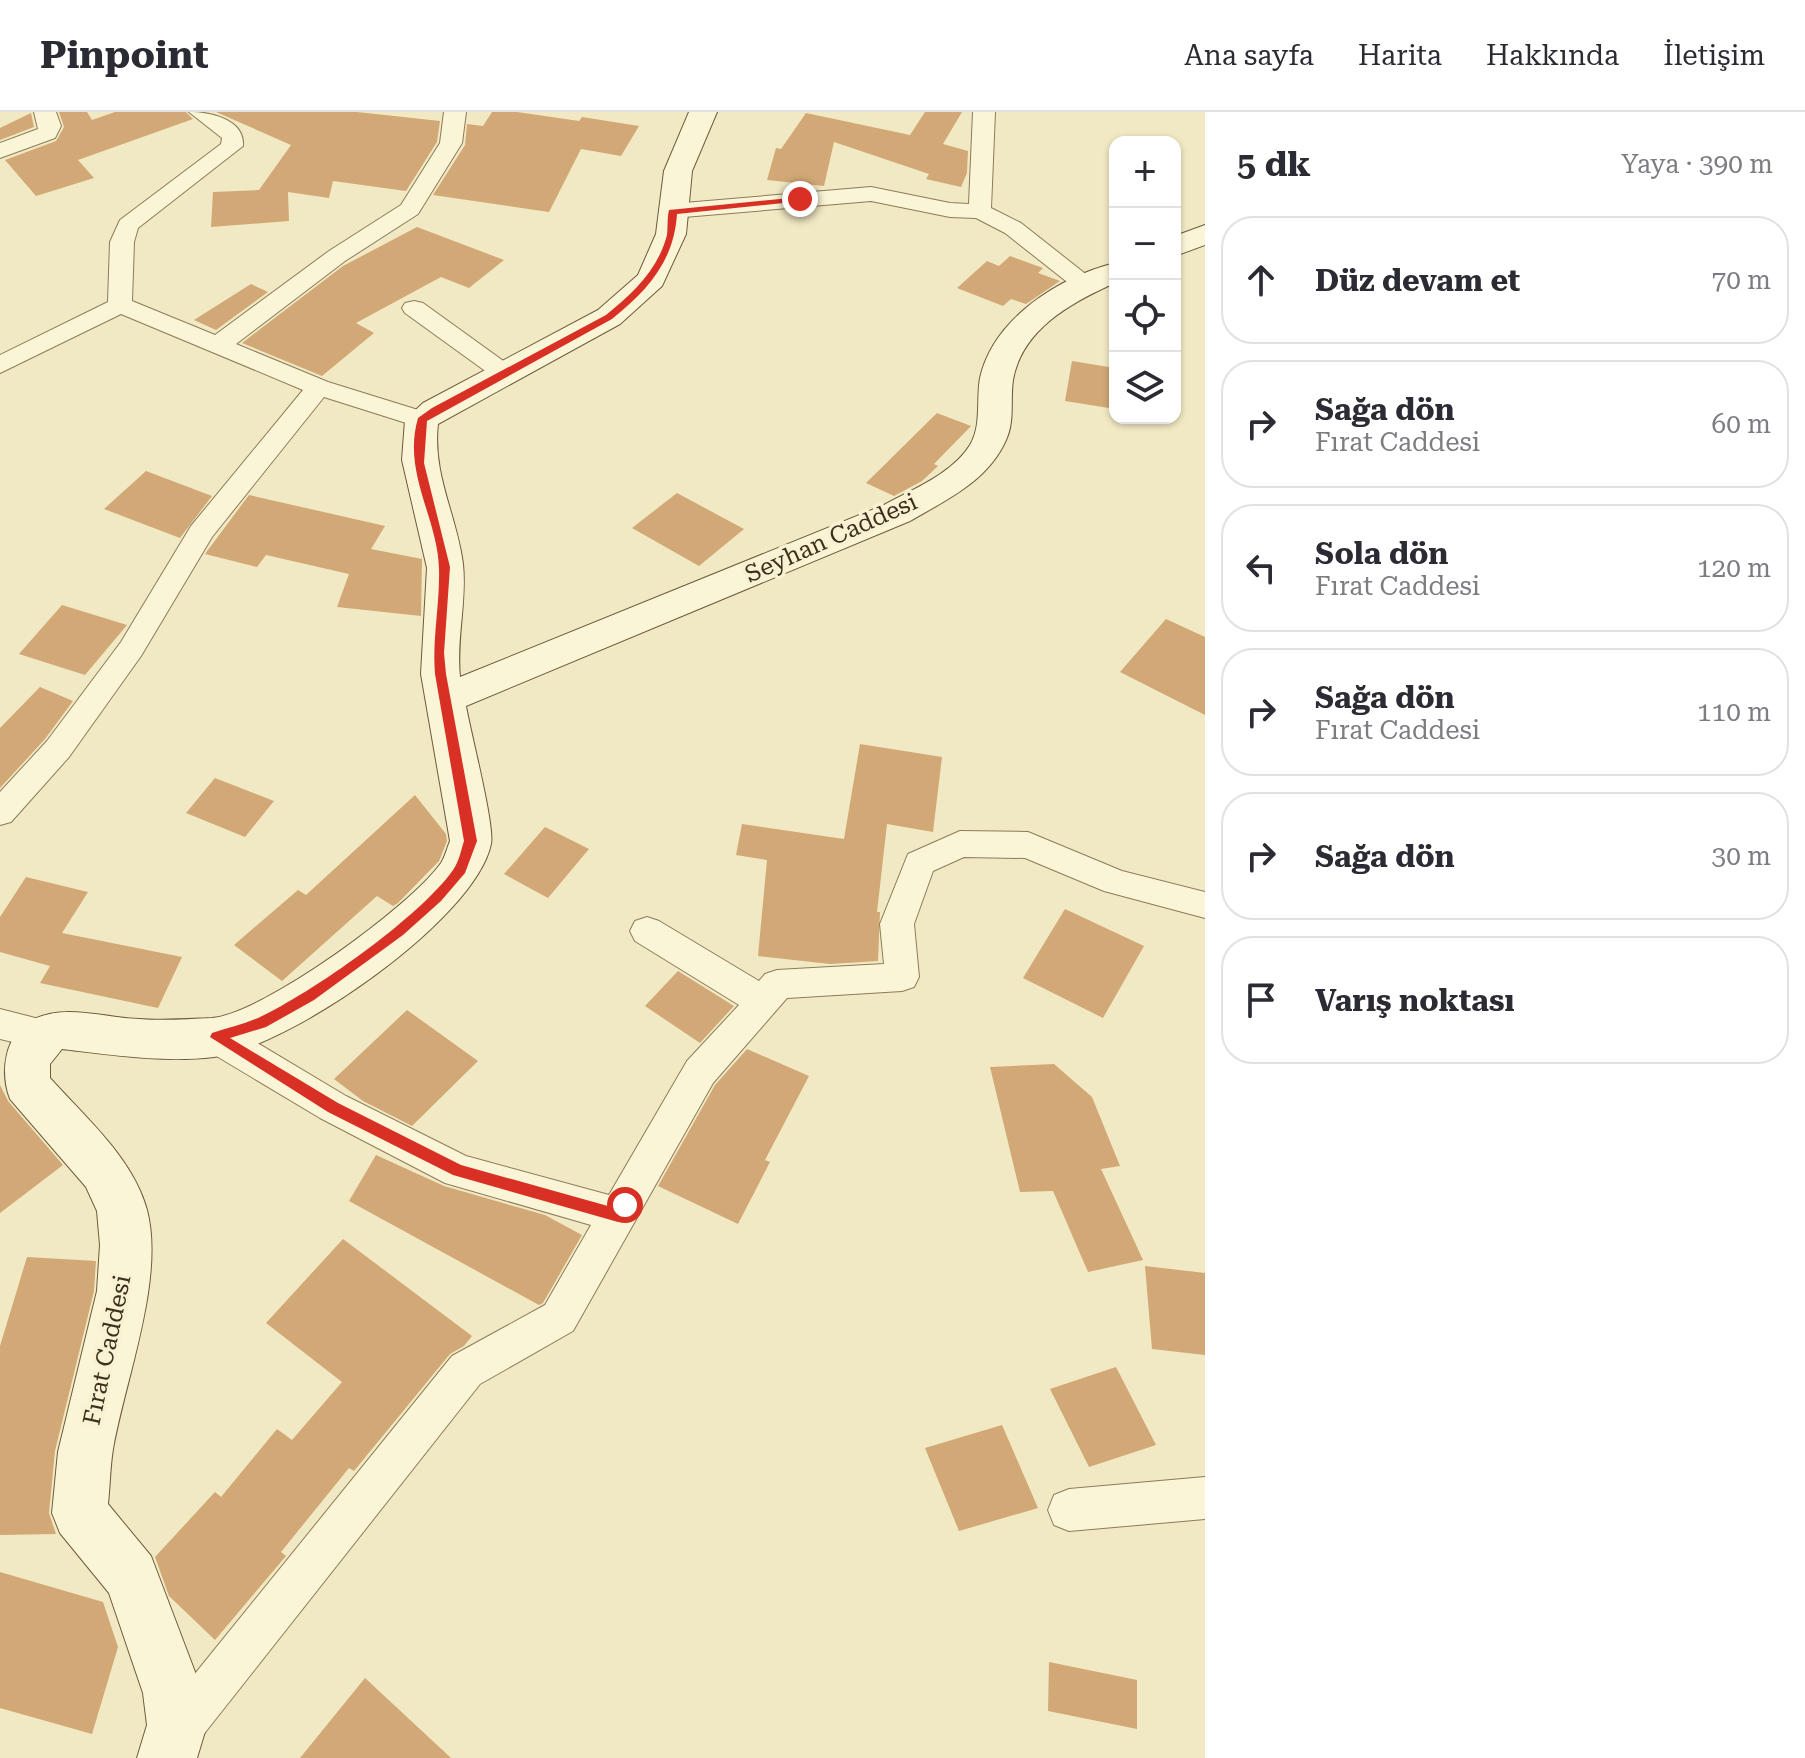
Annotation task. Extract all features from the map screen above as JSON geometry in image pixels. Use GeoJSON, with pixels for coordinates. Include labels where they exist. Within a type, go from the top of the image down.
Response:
{"type":"FeatureCollection","features":[{"type":"Feature","properties":{"kind":"street"},"geometry":{"type":"LineString","coordinates":[[0,151],[47,133],[50,126],[45,112]]}},
{"type":"Feature","properties":{"kind":"street"},"geometry":{"type":"LineString","coordinates":[[120,305],[122,242],[128,225],[232,146],[233,136],[200,112]]}},
{"type":"Feature","properties":{"kind":"street"},"geometry":{"type":"LineString","coordinates":[[217,346],[337,256],[410,209],[451,143],[455,112]]}},
{"type":"Feature","properties":{"kind":"street"},"geometry":{"type":"LineString","coordinates":[[0,365],[120,305],[319,387],[422,420],[609,317],[651,279],[671,234],[678,171],[703,112]]}},
{"type":"Feature","properties":{"kind":"street"},"geometry":{"type":"LineString","coordinates":[[980,211],[984,112]]}},
{"type":"Feature","properties":{"kind":"street"},"geometry":{"type":"LineString","coordinates":[[672,211],[871,194],[950,210],[980,211],[1099,278]]}},
{"type":"Feature","properties":{"kind":"street","name":"Seyhan Caddesi"},"geometry":{"type":"LineString","coordinates":[[444,699],[897,513],[953,480],[978,457],[989,441],[996,379],[1002,355],[1011,341],[1044,311],[1099,278]]}},
{"type":"Feature","properties":{"kind":"street"},"geometry":{"type":"LineString","coordinates":[[414,308],[504,373]]}},
{"type":"Feature","properties":{"kind":"street"},"geometry":{"type":"LineString","coordinates":[[0,813],[58,749],[131,649],[201,532],[319,387]]}},
{"type":"Feature","properties":{"kind":"street"},"geometry":{"type":"LineString","coordinates":[[0,1024],[46,1035],[62,1030],[140,1039],[216,1037],[261,1023],[309,996],[398,932],[437,897],[460,870],[471,841],[444,699],[439,653],[445,567],[419,463],[422,420]]}},
{"type":"Feature","properties":{"kind":"street"},"geometry":{"type":"LineString","coordinates":[[170,1747],[466,1370],[559,1318],[700,1072],[777,984],[902,977],[897,924],[920,863],[960,844],[1028,845],[1116,882],[1205,905]]}},
{"type":"Feature","properties":{"kind":"street"},"geometry":{"type":"LineString","coordinates":[[647,931],[764,1002]]}},
{"type":"Feature","properties":{"kind":"street","name":"Fırat Caddesi"},"geometry":{"type":"LineString","coordinates":[[46,1035],[27,1058],[27,1085],[103,1172],[122,1210],[125,1245],[123,1291],[85,1452],[80,1513],[131,1576],[173,1693],[177,1725],[170,1747]]}},
{"type":"Feature","properties":{"kind":"street"},"geometry":{"type":"LineString","coordinates":[[216,1037],[333,1107],[458,1171],[618,1215]]}},
{"type":"Feature","properties":{"kind":"street"},"geometry":{"type":"LineString","coordinates":[[1069,1510],[1205,1498]]}},
{"type":"Feature","properties":{"kind":"building"},"geometry":{"type":"Polygon","coordinates":[[[59,112],[87,112],[92,120],[115,112],[186,112],[193,119],[78,160],[94,178],[36,196],[5,160],[56,141],[64,127],[59,112]]]}},
{"type":"Feature","properties":{"kind":"building"},"geometry":{"type":"Polygon","coordinates":[[[216,112],[357,112],[440,121],[437,142],[406,191],[333,181],[329,198],[288,192],[289,221],[211,227],[213,192],[259,190],[291,145],[216,112]]]}},
{"type":"Feature","properties":{"kind":"building"},"geometry":{"type":"Polygon","coordinates":[[[492,112],[517,112],[579,121],[582,117],[639,126],[621,156],[581,149],[549,212],[433,195],[465,145],[467,124],[483,126],[492,112]]]}},
{"type":"Feature","properties":{"kind":"building"},"geometry":{"type":"Polygon","coordinates":[[[925,112],[962,112],[943,144],[968,151],[967,173],[961,187],[926,179],[929,174],[834,142],[824,186],[767,180],[776,148],[781,149],[806,113],[910,135],[925,112]]]}},
{"type":"Feature","properties":{"kind":"building"},"geometry":{"type":"Polygon","coordinates":[[[31,113],[34,127],[0,140],[0,128],[31,113]]]}},
{"type":"Feature","properties":{"kind":"building"},"geometry":{"type":"Polygon","coordinates":[[[417,227],[504,260],[469,288],[441,277],[356,323],[374,333],[322,376],[242,343],[343,266],[417,227]]]}},
{"type":"Feature","properties":{"kind":"building"},"geometry":{"type":"Polygon","coordinates":[[[1010,256],[1043,268],[1038,273],[1060,281],[1026,304],[1011,299],[1003,306],[957,288],[987,261],[999,266],[1010,256]]]}},
{"type":"Feature","properties":{"kind":"building"},"geometry":{"type":"Polygon","coordinates":[[[251,284],[268,292],[216,330],[194,320],[251,284]]]}},
{"type":"Feature","properties":{"kind":"building"},"geometry":{"type":"Polygon","coordinates":[[[1072,361],[1109,367],[1109,408],[1065,401],[1072,361]]]}},
{"type":"Feature","properties":{"kind":"building"},"geometry":{"type":"Polygon","coordinates":[[[937,413],[971,426],[934,464],[938,466],[922,481],[894,496],[866,483],[937,413]]]}},
{"type":"Feature","properties":{"kind":"building"},"geometry":{"type":"Polygon","coordinates":[[[146,471],[212,496],[180,538],[104,509],[146,471]]]}},
{"type":"Feature","properties":{"kind":"building"},"geometry":{"type":"Polygon","coordinates":[[[677,493],[744,529],[699,566],[632,528],[677,493]]]}},
{"type":"Feature","properties":{"kind":"building"},"geometry":{"type":"Polygon","coordinates":[[[249,495],[385,526],[371,549],[422,559],[421,616],[337,607],[349,574],[266,555],[257,567],[205,554],[249,495]]]}},
{"type":"Feature","properties":{"kind":"building"},"geometry":{"type":"Polygon","coordinates":[[[62,605],[127,625],[85,675],[19,654],[62,605]]]}},
{"type":"Feature","properties":{"kind":"building"},"geometry":{"type":"Polygon","coordinates":[[[1166,619],[1205,637],[1205,715],[1120,672],[1166,619]]]}},
{"type":"Feature","properties":{"kind":"building"},"geometry":{"type":"Polygon","coordinates":[[[40,687],[73,701],[45,739],[0,788],[0,728],[40,687]]]}},
{"type":"Feature","properties":{"kind":"building"},"geometry":{"type":"Polygon","coordinates":[[[860,744],[942,757],[933,832],[887,824],[877,912],[880,912],[878,961],[830,964],[758,956],[767,860],[736,855],[742,824],[844,839],[860,744]]]}},
{"type":"Feature","properties":{"kind":"building"},"geometry":{"type":"Polygon","coordinates":[[[215,778],[274,801],[245,837],[186,813],[215,778]]]}},
{"type":"Feature","properties":{"kind":"building"},"geometry":{"type":"Polygon","coordinates":[[[415,795],[446,834],[447,841],[439,861],[398,903],[393,906],[377,896],[282,981],[234,945],[298,890],[306,895],[415,795]]]}},
{"type":"Feature","properties":{"kind":"building"},"geometry":{"type":"Polygon","coordinates":[[[545,827],[589,849],[548,898],[504,874],[545,827]]]}},
{"type":"Feature","properties":{"kind":"building"},"geometry":{"type":"Polygon","coordinates":[[[26,877],[88,892],[62,933],[182,957],[158,1008],[40,983],[50,966],[0,952],[0,917],[26,877]]]}},
{"type":"Feature","properties":{"kind":"building"},"geometry":{"type":"Polygon","coordinates":[[[1065,909],[1144,946],[1103,1018],[1023,978],[1065,909]]]}},
{"type":"Feature","properties":{"kind":"building"},"geometry":{"type":"Polygon","coordinates":[[[678,971],[734,1006],[700,1043],[645,1006],[678,971]]]}},
{"type":"Feature","properties":{"kind":"building"},"geometry":{"type":"Polygon","coordinates":[[[407,1010],[478,1061],[412,1126],[363,1101],[334,1079],[407,1010]]]}},
{"type":"Feature","properties":{"kind":"building"},"geometry":{"type":"Polygon","coordinates":[[[747,1049],[809,1076],[765,1160],[770,1162],[738,1224],[658,1186],[715,1085],[747,1049]]]}},
{"type":"Feature","properties":{"kind":"building"},"geometry":{"type":"Polygon","coordinates":[[[1054,1064],[1092,1097],[1120,1166],[1101,1169],[1143,1260],[1088,1272],[1053,1191],[1020,1192],[990,1067],[1054,1064]]]}},
{"type":"Feature","properties":{"kind":"building"},"geometry":{"type":"Polygon","coordinates":[[[0,1085],[8,1101],[63,1165],[0,1213],[0,1085]]]}},
{"type":"Feature","properties":{"kind":"building"},"geometry":{"type":"Polygon","coordinates":[[[376,1155],[444,1186],[545,1215],[582,1235],[543,1303],[539,1305],[349,1201],[376,1155]]]}},
{"type":"Feature","properties":{"kind":"building"},"geometry":{"type":"Polygon","coordinates":[[[343,1239],[472,1336],[464,1346],[450,1354],[354,1471],[349,1468],[281,1552],[286,1556],[215,1640],[169,1596],[155,1557],[215,1492],[221,1497],[277,1429],[292,1440],[342,1382],[266,1323],[343,1239]]]}},
{"type":"Feature","properties":{"kind":"building"},"geometry":{"type":"Polygon","coordinates":[[[27,1257],[96,1261],[94,1291],[55,1451],[49,1513],[56,1534],[0,1535],[0,1346],[27,1257]]]}},
{"type":"Feature","properties":{"kind":"building"},"geometry":{"type":"Polygon","coordinates":[[[1145,1266],[1205,1273],[1205,1355],[1152,1349],[1145,1266]]]}},
{"type":"Feature","properties":{"kind":"building"},"geometry":{"type":"Polygon","coordinates":[[[1116,1367],[1156,1445],[1089,1467],[1050,1389],[1116,1367]]]}},
{"type":"Feature","properties":{"kind":"building"},"geometry":{"type":"Polygon","coordinates":[[[1002,1425],[1038,1508],[959,1531],[925,1448],[1002,1425]]]}},
{"type":"Feature","properties":{"kind":"building"},"geometry":{"type":"Polygon","coordinates":[[[0,1572],[103,1602],[118,1647],[92,1734],[0,1708],[0,1572]]]}},
{"type":"Feature","properties":{"kind":"building"},"geometry":{"type":"Polygon","coordinates":[[[1049,1662],[1137,1680],[1137,1729],[1048,1711],[1049,1662]]]}},
{"type":"Feature","properties":{"kind":"building"},"geometry":{"type":"Polygon","coordinates":[[[365,1678],[451,1758],[300,1758],[365,1678]]]}},
{"type":"Feature","properties":{"kind":"route"},"geometry":{"type":"LineString","coordinates":[[625,1205],[618,1215],[458,1171],[333,1107],[216,1037],[261,1023],[309,996],[398,932],[437,897],[460,870],[471,841],[440,674],[445,567],[419,463],[422,420],[435,410],[609,317],[634,297],[651,279],[663,256],[671,234],[672,211],[800,199]]}}]}
